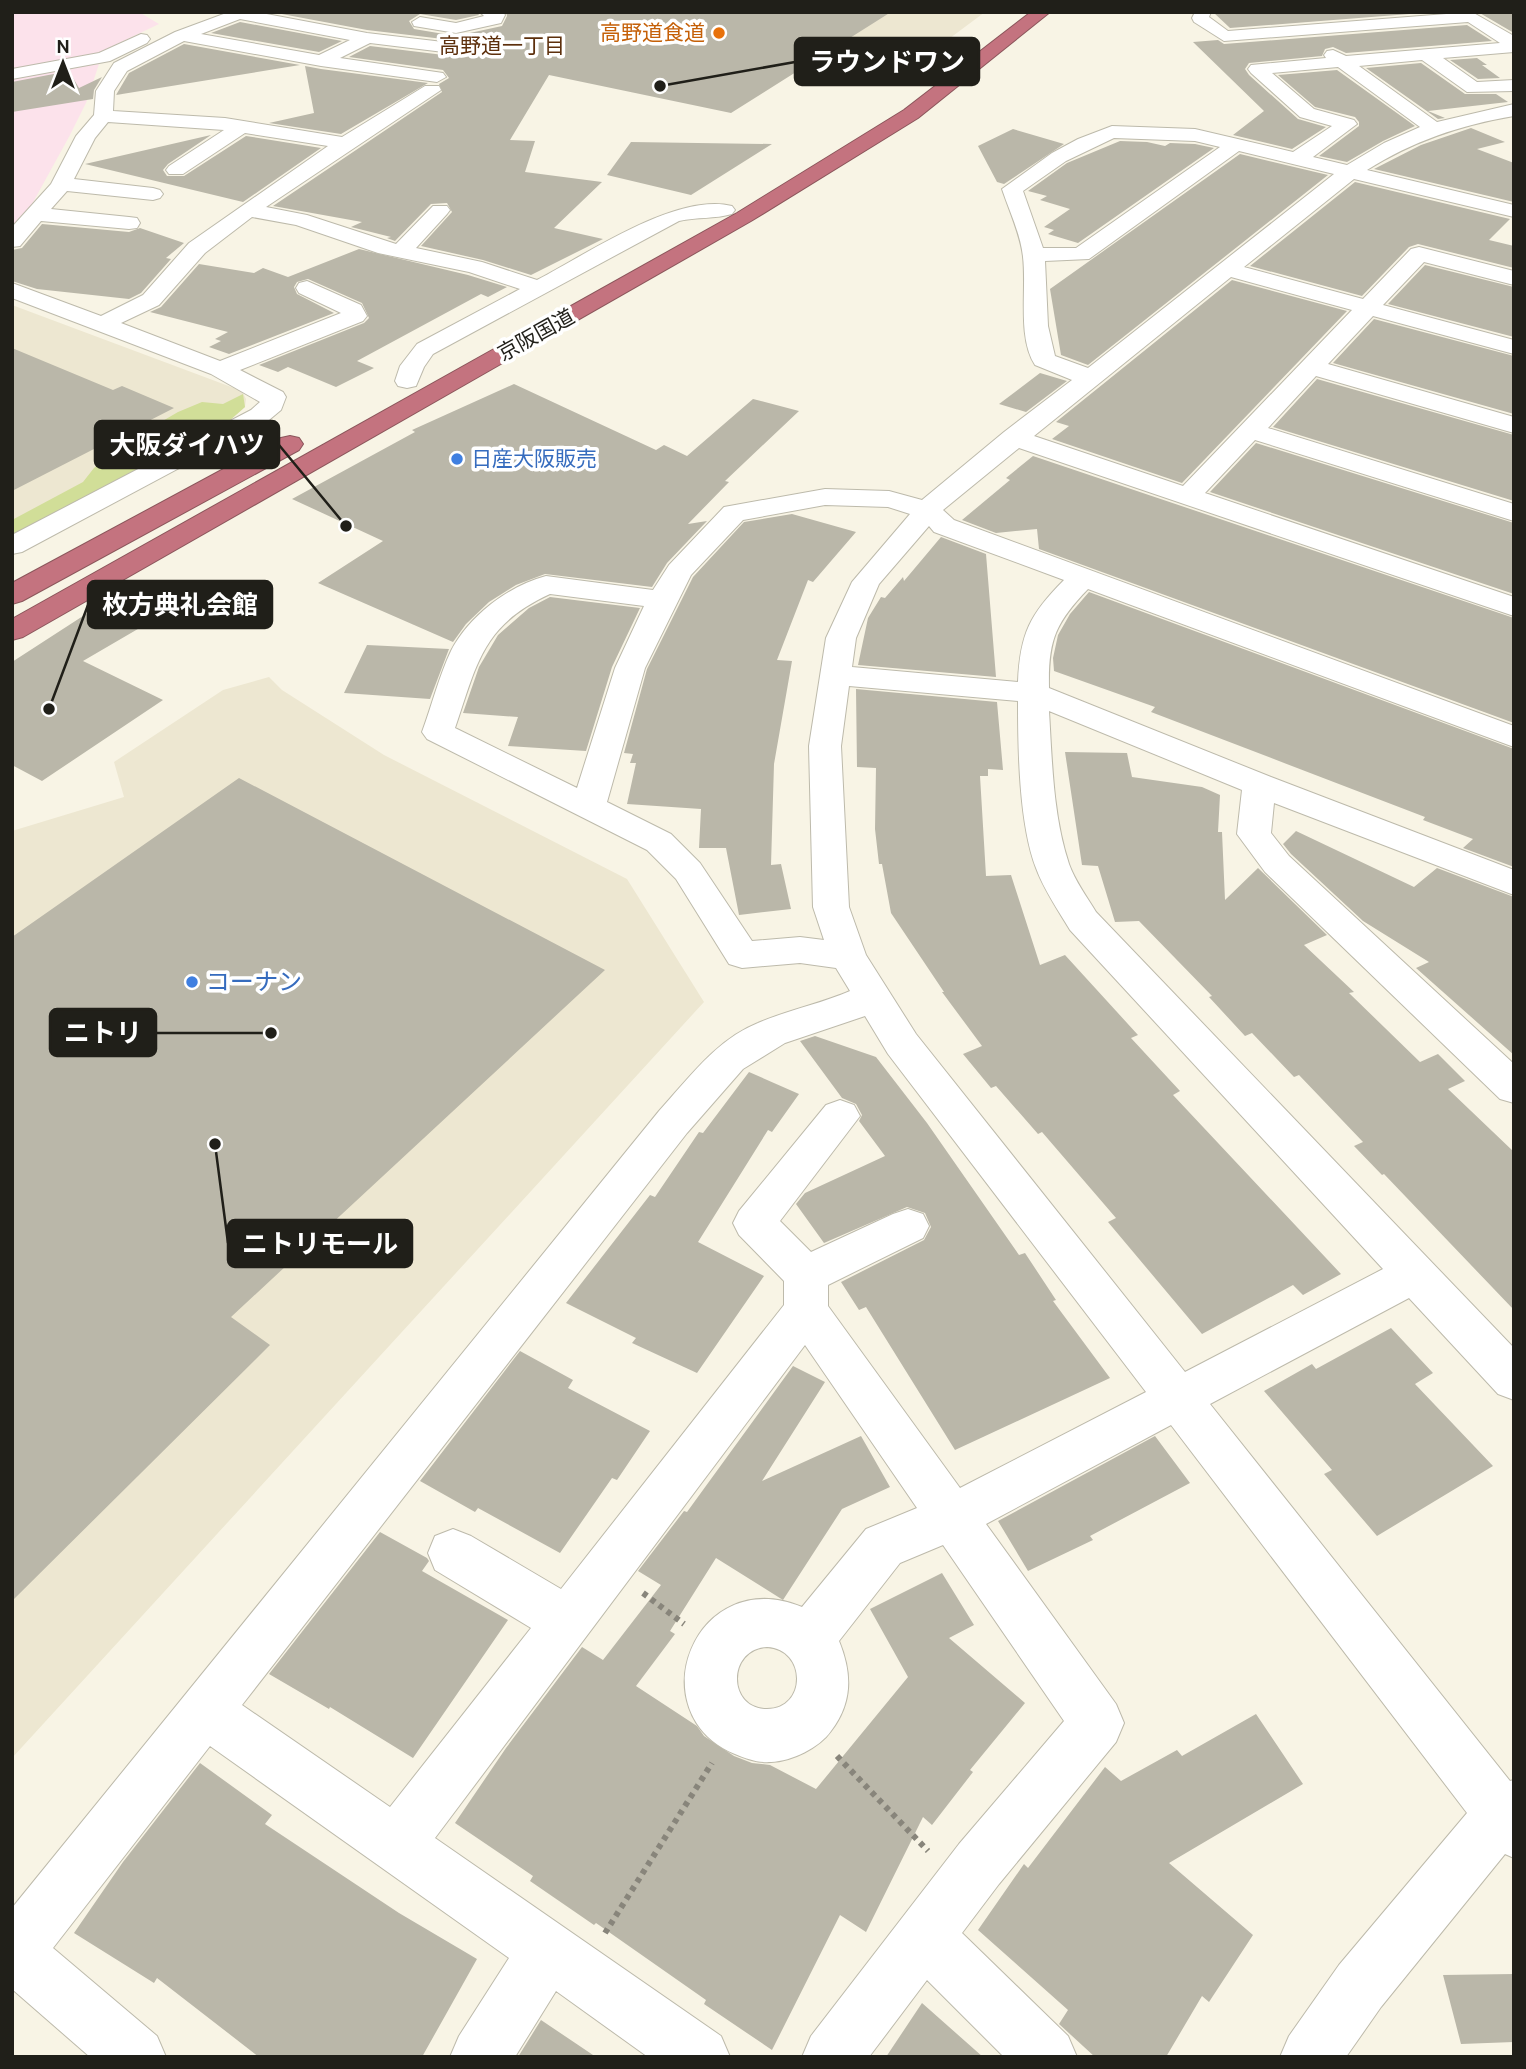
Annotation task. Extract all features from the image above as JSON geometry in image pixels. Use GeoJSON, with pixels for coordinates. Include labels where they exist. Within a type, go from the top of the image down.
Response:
{"type":"FeatureCollection","features":[{"type":"Feature","properties":{"kind":"highway","name":"京阪国道"},"geometry":{"type":"LineString","coordinates":[[383,394],[724,210],[885,106],[966,49],[1012,12]]}},
{"type":"Feature","properties":{"kind":"highway","name":"京阪国道"},"geometry":{"type":"LineString","coordinates":[[12,631],[744,218],[911,114],[1042,12]]}},
{"type":"Feature","properties":{"kind":"highway"},"geometry":{"type":"LineString","coordinates":[[12,595],[309,434]]}},
{"type":"Feature","properties":{"kind":"street"},"geometry":{"type":"LineString","coordinates":[[398,18],[456,28],[495,19],[497,15],[488,12]]}},
{"type":"Feature","properties":{"kind":"street"},"geometry":{"type":"LineString","coordinates":[[1203,12],[1200,18],[1224,36],[1471,17],[1514,46]]}},
{"type":"Feature","properties":{"kind":"street"},"geometry":{"type":"LineString","coordinates":[[12,74],[104,57],[187,22],[241,13],[367,38],[460,49]]}},
{"type":"Feature","properties":{"kind":"street"},"geometry":{"type":"LineString","coordinates":[[1287,13],[1299,30],[1433,128]]}},
{"type":"Feature","properties":{"kind":"street"},"geometry":{"type":"LineString","coordinates":[[102,324],[151,300],[197,248],[248,210],[434,84],[321,61],[187,22]]}},
{"type":"Feature","properties":{"kind":"street"},"geometry":{"type":"LineString","coordinates":[[12,241],[61,184],[86,136],[103,116],[105,91],[120,68],[187,22]]}},
{"type":"Feature","properties":{"kind":"street"},"geometry":{"type":"LineString","coordinates":[[321,61],[367,38]]}},
{"type":"Feature","properties":{"kind":"street"},"geometry":{"type":"LineString","coordinates":[[1297,159],[1347,124],[1307,113],[1257,69],[1514,46]]}},
{"type":"Feature","properties":{"kind":"street"},"geometry":{"type":"LineString","coordinates":[[1425,54],[1473,88],[1514,85]]}},
{"type":"Feature","properties":{"kind":"street"},"geometry":{"type":"LineString","coordinates":[[1310,2057],[1360,1986],[1509,1818],[1176,1397],[902,1044],[872,997],[848,957],[831,907],[825,746],[841,638],[866,582],[928,510],[1013,437],[1229,270],[1351,171],[1393,144],[1433,128],[1514,110]]}},
{"type":"Feature","properties":{"kind":"street"},"geometry":{"type":"LineString","coordinates":[[103,116],[241,127],[345,143]]}},
{"type":"Feature","properties":{"kind":"street"},"geometry":{"type":"LineString","coordinates":[[176,170],[241,127]]}},
{"type":"Feature","properties":{"kind":"street"},"geometry":{"type":"LineString","coordinates":[[1086,381],[1079,373],[1044,360],[1036,326],[1034,255],[1012,189],[1036,171],[1098,136],[1112,132],[1173,133],[1237,144],[1514,211]]}},
{"type":"Feature","properties":{"kind":"street"},"geometry":{"type":"LineString","coordinates":[[1034,255],[1081,254],[1237,144]]}},
{"type":"Feature","properties":{"kind":"street"},"geometry":{"type":"LineString","coordinates":[[61,184],[153,194]]}},
{"type":"Feature","properties":{"kind":"street"},"geometry":{"type":"LineString","coordinates":[[1488,205],[1505,190]]}},
{"type":"Feature","properties":{"kind":"street"},"geometry":{"type":"LineString","coordinates":[[401,251],[440,209]]}},
{"type":"Feature","properties":{"kind":"street"},"geometry":{"type":"LineString","coordinates":[[248,210],[300,219],[401,251],[474,267],[540,288]]}},
{"type":"Feature","properties":{"kind":"street"},"geometry":{"type":"LineString","coordinates":[[407,381],[412,366],[425,349],[672,217],[696,211],[724,210]]}},
{"type":"Feature","properties":{"kind":"street"},"geometry":{"type":"LineString","coordinates":[[37,214],[129,223]]}},
{"type":"Feature","properties":{"kind":"street"},"geometry":{"type":"LineString","coordinates":[[1188,496],[1419,254],[1514,278]]}},
{"type":"Feature","properties":{"kind":"street"},"geometry":{"type":"LineString","coordinates":[[1229,270],[1514,348]]}},
{"type":"Feature","properties":{"kind":"street"},"geometry":{"type":"LineString","coordinates":[[220,369],[355,316],[353,310],[307,288]]}},
{"type":"Feature","properties":{"kind":"street"},"geometry":{"type":"LineString","coordinates":[[12,290],[220,369],[274,397],[272,405],[260,415],[12,546]]}},
{"type":"Feature","properties":{"kind":"street"},"geometry":{"type":"LineString","coordinates":[[1312,367],[1514,425]]}},
{"type":"Feature","properties":{"kind":"street"},"geometry":{"type":"LineString","coordinates":[[1249,430],[1514,513]]}},
{"type":"Feature","properties":{"kind":"street"},"geometry":{"type":"LineString","coordinates":[[1013,437],[1514,607]]}},
{"type":"Feature","properties":{"kind":"street"},"geometry":{"type":"LineString","coordinates":[[588,808],[630,668],[679,571],[734,513],[825,497],[889,499],[928,510],[944,526],[1514,737]]}},
{"type":"Feature","properties":{"kind":"street"},"geometry":{"type":"LineString","coordinates":[[1084,577],[1051,612],[1037,636],[1033,693],[1043,814],[1052,865],[1083,921],[1514,1380]]}},
{"type":"Feature","properties":{"kind":"street"},"geometry":{"type":"LineString","coordinates":[[662,600],[546,585],[528,593],[488,621],[467,650],[438,732],[659,842],[688,871],[742,955],[800,950],[848,957]]}},
{"type":"Feature","properties":{"kind":"street"},"geometry":{"type":"LineString","coordinates":[[834,675],[1033,693],[1259,785],[1514,883]]}},
{"type":"Feature","properties":{"kind":"street"},"geometry":{"type":"LineString","coordinates":[[1259,785],[1254,834],[1277,864],[1514,1088]]}},
{"type":"Feature","properties":{"kind":"street"},"geometry":{"type":"LineString","coordinates":[[136,2057],[13,1953],[673,1122],[729,1059],[771,1033],[835,1013],[872,997]]}},
{"type":"Feature","properties":{"kind":"street"},"geometry":{"type":"LineString","coordinates":[[832,2057],[962,1886],[1097,1723],[952,1517],[806,1292],[754,1223],[840,1116]]}},
{"type":"Feature","properties":{"kind":"street"},"geometry":{"type":"LineString","coordinates":[[396,1845],[609,1568],[806,1292],[908,1226]]}},
{"type":"Feature","properties":{"kind":"street"},"geometry":{"type":"LineString","coordinates":[[808,1639],[883,1546],[952,1517],[1414,1274]]}},
{"type":"Feature","properties":{"kind":"street"},"geometry":{"type":"LineString","coordinates":[[453,1553],[568,1622]]}},
{"type":"Feature","properties":{"kind":"street"},"geometry":{"type":"LineString","coordinates":[[756,1623],[775,1623],[793,1629],[808,1639],[818,1655],[823,1672],[823,1690],[805,1723],[789,1732],[771,1736],[753,1735],[734,1726],[720,1713],[712,1695],[709,1676],[718,1649],[738,1629],[756,1623]]}},
{"type":"Feature","properties":{"kind":"street"},"geometry":{"type":"LineString","coordinates":[[205,1711],[699,2057]]}},
{"type":"Feature","properties":{"kind":"street"},"geometry":{"type":"LineString","coordinates":[[924,1936],[1047,2057]]}},
{"type":"Feature","properties":{"kind":"street"},"geometry":{"type":"LineString","coordinates":[[480,2057],[564,1962]]}},
{"type":"Feature","properties":{"kind":"path"},"geometry":{"type":"LineString","coordinates":[[609,1568],[718,1649]]}},
{"type":"Feature","properties":{"kind":"path"},"geometry":{"type":"LineString","coordinates":[[805,1723],[962,1886]]}},
{"type":"Feature","properties":{"kind":"path"},"geometry":{"type":"LineString","coordinates":[[564,1962],[734,1726]]}},
{"type":"Feature","properties":{"kind":"shaded area"},"geometry":{"type":"Polygon","coordinates":[[[12,12],[139,12],[159,24],[96,54],[12,70],[12,12]]]}},
{"type":"Feature","properties":{"kind":"shaded area"},"geometry":{"type":"Polygon","coordinates":[[[549,12],[985,12],[887,85],[549,12]]]}},
{"type":"Feature","properties":{"kind":"shaded area"},"geometry":{"type":"Polygon","coordinates":[[[99,64],[86,103],[70,135],[20,226],[12,232],[12,78],[99,64]]]}},
{"type":"Feature","properties":{"kind":"shaded area"},"geometry":{"type":"Polygon","coordinates":[[[12,305],[242,391],[246,399],[245,407],[228,422],[12,535],[12,305]]]}},
{"type":"Feature","properties":{"kind":"shaded area"},"geometry":{"type":"Polygon","coordinates":[[[269,677],[282,690],[384,755],[627,879],[704,1002],[12,1758],[12,831],[124,797],[114,762],[223,690],[269,677]]]}},
{"type":"Feature","properties":{"kind":"green space"},"geometry":{"type":"Polygon","coordinates":[[[243,394],[245,407],[228,422],[12,535],[12,520],[83,482],[94,468],[130,440],[178,412],[202,402],[223,404],[243,394]]]}},
{"type":"Feature","properties":{"kind":"building"},"geometry":{"type":"Polygon","coordinates":[[[271,12],[477,12],[479,15],[456,20],[420,14],[409,21],[414,29],[456,36],[502,26],[506,12],[891,12],[731,113],[549,75],[510,140],[535,141],[525,172],[602,182],[554,228],[603,239],[531,275],[483,260],[421,246],[452,212],[447,203],[431,204],[395,241],[387,238],[391,237],[351,227],[362,222],[273,206],[442,92],[439,84],[449,78],[443,70],[349,57],[370,46],[460,57],[471,48],[460,41],[367,30],[271,12]]]}},
{"type":"Feature","properties":{"kind":"building"},"geometry":{"type":"Polygon","coordinates":[[[1213,12],[1435,12],[1230,28],[1213,12]]]}},
{"type":"Feature","properties":{"kind":"building"},"geometry":{"type":"Polygon","coordinates":[[[1478,12],[1514,12],[1514,33],[1478,12]]]}},
{"type":"Feature","properties":{"kind":"building"},"geometry":{"type":"Polygon","coordinates":[[[240,22],[342,41],[319,52],[211,33],[240,22]]]}},
{"type":"Feature","properties":{"kind":"building"},"geometry":{"type":"Polygon","coordinates":[[[1467,25],[1492,41],[1346,53],[1333,47],[1325,49],[1322,56],[1249,63],[1245,69],[1249,75],[1298,119],[1326,127],[1292,149],[1233,135],[1264,111],[1193,42],[1218,40],[1224,44],[1467,25]]]}},
{"type":"Feature","properties":{"kind":"building"},"geometry":{"type":"Polygon","coordinates":[[[184,44],[300,65],[116,95],[129,73],[184,44]]]}},
{"type":"Feature","properties":{"kind":"building"},"geometry":{"type":"Polygon","coordinates":[[[1477,58],[1500,78],[1478,79],[1450,60],[1477,58]]]}},
{"type":"Feature","properties":{"kind":"building"},"geometry":{"type":"Polygon","coordinates":[[[1421,63],[1465,94],[1496,94],[1508,102],[1428,111],[1445,118],[1438,119],[1366,68],[1421,63]]]}},
{"type":"Feature","properties":{"kind":"building"},"geometry":{"type":"Polygon","coordinates":[[[305,66],[428,83],[341,134],[269,123],[314,113],[305,66]]]}},
{"type":"Feature","properties":{"kind":"building"},"geometry":{"type":"Polygon","coordinates":[[[1337,70],[1415,126],[1347,162],[1319,156],[1359,126],[1359,122],[1355,117],[1315,107],[1278,75],[1337,70]]]}},
{"type":"Feature","properties":{"kind":"building"},"geometry":{"type":"Polygon","coordinates":[[[69,71],[79,88],[102,77],[94,90],[93,99],[12,112],[12,82],[69,71]]]}},
{"type":"Feature","properties":{"kind":"building"},"geometry":{"type":"Polygon","coordinates":[[[1471,128],[1505,142],[1477,149],[1514,163],[1514,202],[1374,169],[1421,145],[1471,128]]]}},
{"type":"Feature","properties":{"kind":"building"},"geometry":{"type":"Polygon","coordinates":[[[1013,129],[1064,144],[1004,184],[997,182],[978,146],[1013,129]]]}},
{"type":"Feature","properties":{"kind":"building"},"geometry":{"type":"Polygon","coordinates":[[[211,135],[168,164],[163,170],[167,176],[184,176],[246,136],[321,148],[243,202],[85,164],[211,135]]]}},
{"type":"Feature","properties":{"kind":"building"},"geometry":{"type":"Polygon","coordinates":[[[1120,141],[1165,146],[1170,143],[1195,144],[1214,148],[1078,243],[1048,234],[1054,230],[1044,227],[1070,209],[1040,200],[1047,196],[1028,191],[1067,163],[1120,141]]]}},
{"type":"Feature","properties":{"kind":"building"},"geometry":{"type":"Polygon","coordinates":[[[631,142],[772,144],[691,195],[607,175],[631,142]]]}},
{"type":"Feature","properties":{"kind":"building"},"geometry":{"type":"Polygon","coordinates":[[[1240,154],[1328,175],[1088,365],[1061,355],[1050,289],[1240,154]]]}},
{"type":"Feature","properties":{"kind":"building"},"geometry":{"type":"Polygon","coordinates":[[[1355,182],[1510,219],[1489,240],[1514,246],[1514,268],[1418,244],[1409,247],[1362,296],[1250,266],[1355,182]]]}},
{"type":"Feature","properties":{"kind":"building"},"geometry":{"type":"Polygon","coordinates":[[[42,224],[129,232],[140,228],[184,243],[166,258],[171,259],[141,293],[129,299],[37,289],[12,281],[12,250],[22,248],[42,224]]]}},
{"type":"Feature","properties":{"kind":"building"},"geometry":{"type":"Polygon","coordinates":[[[359,249],[507,287],[488,297],[481,294],[357,361],[374,368],[336,387],[288,367],[278,372],[259,365],[364,323],[369,318],[362,303],[308,279],[297,282],[294,287],[297,294],[334,313],[229,354],[209,347],[221,341],[215,339],[228,332],[150,312],[161,307],[199,264],[254,273],[263,268],[288,277],[359,249]]]}},
{"type":"Feature","properties":{"kind":"building"},"geometry":{"type":"Polygon","coordinates":[[[1425,265],[1514,287],[1514,337],[1388,304],[1425,265]]]}},
{"type":"Feature","properties":{"kind":"building"},"geometry":{"type":"Polygon","coordinates":[[[1232,280],[1347,311],[1182,483],[1052,439],[1069,426],[1056,422],[1232,280]]]}},
{"type":"Feature","properties":{"kind":"building"},"geometry":{"type":"Polygon","coordinates":[[[1374,319],[1514,356],[1514,414],[1333,363],[1374,319]]]}},
{"type":"Feature","properties":{"kind":"building"},"geometry":{"type":"Polygon","coordinates":[[[12,348],[113,390],[122,386],[174,408],[12,491],[12,348]]]}},
{"type":"Feature","properties":{"kind":"building"},"geometry":{"type":"Polygon","coordinates":[[[1040,373],[1067,381],[1026,412],[999,404],[1040,373]]]}},
{"type":"Feature","properties":{"kind":"building"},"geometry":{"type":"Polygon","coordinates":[[[1317,379],[1514,435],[1514,501],[1273,427],[1317,379]]]}},
{"type":"Feature","properties":{"kind":"building"},"geometry":{"type":"Polygon","coordinates":[[[514,384],[656,450],[664,445],[687,456],[753,399],[799,411],[725,481],[729,482],[688,524],[707,521],[667,563],[652,587],[545,574],[516,585],[489,602],[466,624],[453,642],[318,583],[383,541],[292,499],[415,432],[412,430],[514,384]]]}},
{"type":"Feature","properties":{"kind":"building"},"geometry":{"type":"Polygon","coordinates":[[[1256,443],[1514,523],[1514,594],[1210,492],[1256,443]]]}},
{"type":"Feature","properties":{"kind":"building"},"geometry":{"type":"Polygon","coordinates":[[[1033,456],[1514,618],[1514,723],[1039,549],[1037,529],[996,533],[962,520],[1010,480],[1006,478],[1033,456]]]}},
{"type":"Feature","properties":{"kind":"building"},"geometry":{"type":"Polygon","coordinates":[[[792,514],[856,532],[813,582],[808,580],[777,660],[792,661],[774,764],[771,865],[781,864],[791,909],[739,915],[726,848],[699,848],[701,809],[627,804],[636,763],[630,763],[633,754],[624,753],[647,669],[693,577],[744,522],[792,514]]]}},
{"type":"Feature","properties":{"kind":"building"},"geometry":{"type":"Polygon","coordinates":[[[941,537],[986,554],[996,677],[858,665],[868,618],[881,597],[885,598],[903,577],[904,581],[941,537]]]}},
{"type":"Feature","properties":{"kind":"building"},"geometry":{"type":"Polygon","coordinates":[[[1089,592],[1514,749],[1514,867],[1463,848],[1473,839],[1423,820],[1425,817],[1151,712],[1155,707],[1054,671],[1053,658],[1058,635],[1070,614],[1089,592]]]}},
{"type":"Feature","properties":{"kind":"building"},"geometry":{"type":"Polygon","coordinates":[[[550,597],[640,608],[612,667],[586,751],[508,746],[518,717],[463,713],[479,667],[498,635],[529,608],[550,597]]]}},
{"type":"Feature","properties":{"kind":"building"},"geometry":{"type":"Polygon","coordinates":[[[100,605],[143,626],[83,661],[163,700],[42,781],[12,765],[12,662],[100,605]]]}},
{"type":"Feature","properties":{"kind":"building"},"geometry":{"type":"Polygon","coordinates":[[[367,645],[449,649],[430,699],[344,693],[367,645]]]}},
{"type":"Feature","properties":{"kind":"building"},"geometry":{"type":"Polygon","coordinates":[[[856,689],[997,702],[1003,770],[988,769],[988,776],[980,776],[986,876],[1011,875],[1040,965],[1065,955],[1138,1035],[1131,1038],[1180,1091],[1173,1095],[1341,1274],[1303,1295],[1293,1285],[1202,1334],[1108,1222],[1116,1218],[1042,1132],[1038,1134],[996,1086],[991,1088],[963,1054],[982,1046],[942,992],[891,913],[882,864],[879,864],[875,829],[876,768],[857,767],[856,689]]]}},
{"type":"Feature","properties":{"kind":"building"},"geometry":{"type":"Polygon","coordinates":[[[1065,752],[1127,753],[1132,777],[1202,787],[1220,795],[1218,832],[1222,832],[1225,900],[1258,868],[1327,935],[1304,945],[1354,992],[1349,993],[1420,1062],[1438,1054],[1465,1081],[1448,1089],[1514,1152],[1514,1310],[1354,1146],[1363,1142],[1299,1075],[1294,1077],[1252,1033],[1245,1036],[1209,997],[1212,996],[1139,921],[1115,922],[1098,866],[1082,865],[1065,752]]]}},
{"type":"Feature","properties":{"kind":"building"},"geometry":{"type":"Polygon","coordinates":[[[239,778],[605,970],[231,1317],[270,1345],[12,1601],[12,937],[239,778]]]}},
{"type":"Feature","properties":{"kind":"building"},"geometry":{"type":"Polygon","coordinates":[[[1296,831],[1414,887],[1437,868],[1514,897],[1514,1055],[1416,968],[1429,962],[1363,921],[1291,854],[1283,844],[1296,831]]]}},
{"type":"Feature","properties":{"kind":"building"},"geometry":{"type":"Polygon","coordinates":[[[815,1036],[876,1057],[927,1123],[1019,1255],[1025,1253],[1056,1300],[1053,1301],[1110,1378],[955,1450],[866,1307],[859,1310],[841,1282],[924,1240],[931,1227],[925,1213],[907,1207],[824,1243],[796,1204],[805,1193],[885,1156],[859,1121],[862,1115],[856,1104],[842,1098],[800,1041],[815,1036]]]}},
{"type":"Feature","properties":{"kind":"building"},"geometry":{"type":"Polygon","coordinates":[[[749,1072],[799,1094],[772,1132],[768,1130],[698,1242],[764,1276],[697,1373],[632,1343],[636,1338],[566,1303],[650,1195],[655,1197],[699,1132],[703,1133],[749,1072]]]}},
{"type":"Feature","properties":{"kind":"building"},"geometry":{"type":"Polygon","coordinates":[[[1391,1328],[1433,1373],[1415,1384],[1493,1466],[1377,1536],[1324,1474],[1332,1470],[1264,1391],[1312,1364],[1316,1369],[1391,1328]]]}},
{"type":"Feature","properties":{"kind":"building"},"geometry":{"type":"Polygon","coordinates":[[[520,1351],[573,1380],[568,1388],[650,1431],[617,1480],[612,1478],[560,1553],[478,1508],[475,1512],[420,1481],[520,1351]]]}},
{"type":"Feature","properties":{"kind":"building"},"geometry":{"type":"Polygon","coordinates":[[[793,1366],[825,1382],[762,1481],[861,1436],[890,1487],[842,1509],[783,1600],[716,1558],[670,1631],[675,1634],[636,1686],[697,1726],[704,1736],[734,1756],[752,1763],[770,1765],[816,1789],[908,1677],[870,1609],[942,1573],[974,1625],[949,1638],[1025,1703],[970,1770],[973,1772],[932,1825],[923,1817],[866,1932],[840,1915],[772,2050],[704,2004],[706,2000],[596,1923],[594,1925],[530,1881],[533,1876],[455,1823],[506,1748],[582,1647],[603,1660],[661,1585],[638,1571],[684,1511],[687,1512],[793,1366]]]}},
{"type":"Feature","properties":{"kind":"building"},"geometry":{"type":"Polygon","coordinates":[[[1155,1436],[1190,1483],[1090,1536],[1093,1540],[1028,1571],[998,1521],[1155,1436]]]}},
{"type":"Feature","properties":{"kind":"building"},"geometry":{"type":"Polygon","coordinates":[[[380,1532],[427,1558],[429,1561],[422,1571],[508,1620],[413,1758],[330,1707],[329,1709],[269,1674],[380,1532]]]}},
{"type":"Feature","properties":{"kind":"building"},"geometry":{"type":"Polygon","coordinates":[[[1256,1714],[1303,1784],[1169,1863],[1253,1935],[1209,2002],[1202,1996],[1166,2057],[1095,2057],[1059,2024],[1068,2010],[978,1930],[1024,1864],[1028,1868],[1105,1767],[1121,1781],[1177,1750],[1182,1756],[1256,1714]]]}},
{"type":"Feature","properties":{"kind":"building"},"geometry":{"type":"Polygon","coordinates":[[[200,1763],[272,1815],[265,1824],[399,1913],[477,1959],[422,2057],[259,2057],[157,1978],[154,1983],[74,1933],[123,1862],[200,1763]]]}},
{"type":"Feature","properties":{"kind":"building"},"geometry":{"type":"Polygon","coordinates":[[[1514,1974],[1514,2042],[1461,2044],[1443,1975],[1514,1974]]]}},
{"type":"Feature","properties":{"kind":"building"},"geometry":{"type":"Polygon","coordinates":[[[922,2003],[983,2057],[886,2057],[922,2003]]]}},
{"type":"Feature","properties":{"kind":"building"},"geometry":{"type":"Polygon","coordinates":[[[541,2020],[596,2057],[518,2057],[541,2020]]]}},
{"type":"Feature","properties":{"kind":"place","name":"高野道食道"},"geometry":{"type":"Point","coordinates":[719,33]}},
{"type":"Feature","properties":{"kind":"place","name":"ラウンドワン"},"geometry":{"type":"Point","coordinates":[660,86]}},
{"type":"Feature","properties":{"kind":"place","name":"日産大阪販売"},"geometry":{"type":"Point","coordinates":[457,459]}},
{"type":"Feature","properties":{"kind":"place","name":"大阪ダイハツ"},"geometry":{"type":"Point","coordinates":[346,526]}},
{"type":"Feature","properties":{"kind":"place","name":"枚方典礼会館"},"geometry":{"type":"Point","coordinates":[49,709]}},
{"type":"Feature","properties":{"kind":"place","name":"コーナン"},"geometry":{"type":"Point","coordinates":[192,982]}},
{"type":"Feature","properties":{"kind":"place","name":"ニトリ"},"geometry":{"type":"Point","coordinates":[271,1033]}},
{"type":"Feature","properties":{"kind":"place","name":"ニトリモール"},"geometry":{"type":"Point","coordinates":[215,1144]}},
{"type":"Feature","properties":{"kind":"district","name":"高野道一丁目"},"geometry":{"type":"Point","coordinates":[502,46]}}]}
